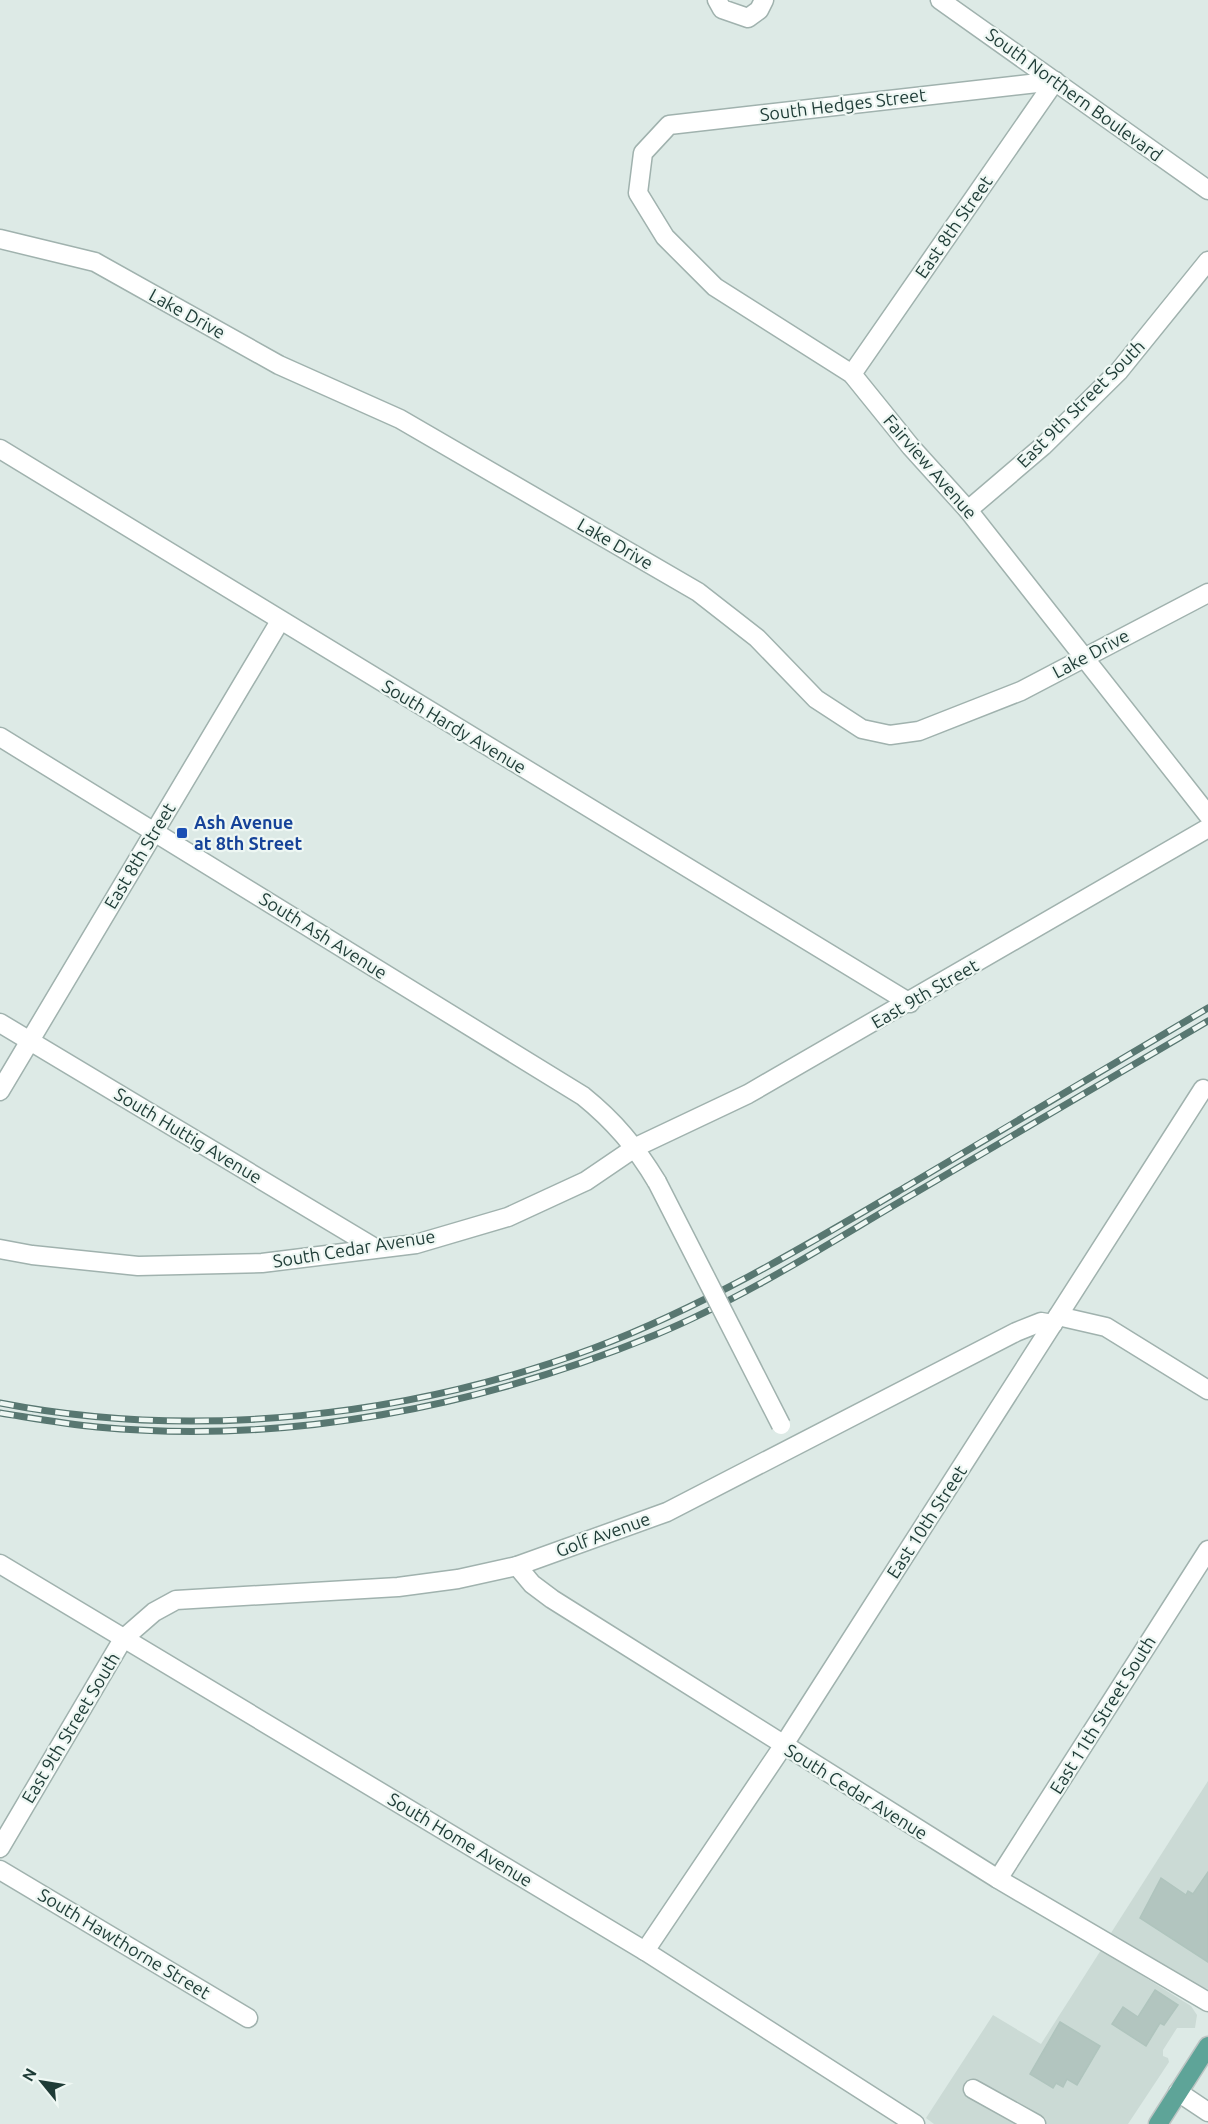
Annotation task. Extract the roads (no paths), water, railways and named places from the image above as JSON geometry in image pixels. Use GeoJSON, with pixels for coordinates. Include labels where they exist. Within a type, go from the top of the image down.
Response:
{"type":"FeatureCollection","features":[{"type":"Feature","properties":{"kind":"main road"},"geometry":{"type":"LineString","coordinates":[[1158,2124],[1208,2046]]}},
{"type":"Feature","properties":{"kind":"street"},"geometry":{"type":"LineString","coordinates":[[717,0],[722,9],[748,18],[754,15],[764,0]]}},
{"type":"Feature","properties":{"kind":"street","name":"South Northern Boulevard"},"geometry":{"type":"LineString","coordinates":[[940,0],[963,6],[1055,81],[1208,190]]}},
{"type":"Feature","properties":{"kind":"street","name":"South Hedges Street"},"geometry":{"type":"LineString","coordinates":[[643,153],[669,125],[1055,81]]}},
{"type":"Feature","properties":{"kind":"street","name":"East 8th Street"},"geometry":{"type":"LineString","coordinates":[[852,374],[1055,81]]}},
{"type":"Feature","properties":{"kind":"street","name":"Fairview Avenue"},"geometry":{"type":"LineString","coordinates":[[643,153],[638,193],[665,237],[715,287],[852,374],[910,447],[968,510],[1208,815]]}},
{"type":"Feature","properties":{"kind":"street","name":"Lake Drive"},"geometry":{"type":"LineString","coordinates":[[0,239],[95,262],[279,365],[400,419],[698,592],[757,638],[816,699],[862,729],[890,735],[919,731],[1021,691],[1208,593]]}},
{"type":"Feature","properties":{"kind":"street","name":"East 9th Street South"},"geometry":{"type":"LineString","coordinates":[[968,510],[1043,446],[1119,371],[1208,261]]}},
{"type":"Feature","properties":{"kind":"street","name":"South Hardy Avenue"},"geometry":{"type":"LineString","coordinates":[[0,449],[910,1003]]}},
{"type":"Feature","properties":{"kind":"street","name":"East 8th Street"},"geometry":{"type":"LineString","coordinates":[[0,1091],[280,621]]}},
{"type":"Feature","properties":{"kind":"street","name":"South Ash Avenue"},"geometry":{"type":"LineString","coordinates":[[0,737],[583,1095],[612,1119],[636,1147]]}},
{"type":"Feature","properties":{"kind":"street","name":"East 9th Street"},"geometry":{"type":"LineString","coordinates":[[636,1147],[748,1094],[910,1003],[1208,828]]}},
{"type":"Feature","properties":{"kind":"street","name":"South Huttig Avenue"},"geometry":{"type":"LineString","coordinates":[[0,1023],[375,1248]]}},
{"type":"Feature","properties":{"kind":"street","name":"East 10th Street"},"geometry":{"type":"LineString","coordinates":[[645,1951],[783,1746],[1203,1089]]}},
{"type":"Feature","properties":{"kind":"street"},"geometry":{"type":"LineString","coordinates":[[636,1147],[657,1182],[781,1425],[795,1448]]}},
{"type":"Feature","properties":{"kind":"street","name":"South Cedar Avenue"},"geometry":{"type":"LineString","coordinates":[[0,1249],[32,1255],[138,1266],[262,1263],[416,1244],[508,1217],[586,1181],[636,1147]]}},
{"type":"Feature","properties":{"kind":"street"},"geometry":{"type":"LineString","coordinates":[[1056,1320],[1106,1327],[1208,1390]]}},
{"type":"Feature","properties":{"kind":"street","name":"Golf Avenue"},"geometry":{"type":"LineString","coordinates":[[123,1639],[154,1612],[176,1600],[190,1597],[398,1587],[458,1579],[517,1566],[667,1512],[1016,1332],[1041,1322],[1056,1320]]}},
{"type":"Feature","properties":{"kind":"street","name":"East 11th Street South"},"geometry":{"type":"LineString","coordinates":[[998,1880],[1208,1550]]}},
{"type":"Feature","properties":{"kind":"street","name":"South Home Avenue"},"geometry":{"type":"LineString","coordinates":[[0,1564],[645,1951],[915,2124]]}},
{"type":"Feature","properties":{"kind":"street","name":"South Cedar Avenue"},"geometry":{"type":"LineString","coordinates":[[517,1566],[532,1584],[552,1599],[783,1746],[998,1880],[1208,2002]]}},
{"type":"Feature","properties":{"kind":"street","name":"East 9th Street South"},"geometry":{"type":"LineString","coordinates":[[0,1848],[123,1639]]}},
{"type":"Feature","properties":{"kind":"street","name":"South Hawthorne Street"},"geometry":{"type":"LineString","coordinates":[[0,1870],[248,2018]]}},
{"type":"Feature","properties":{"kind":"street"},"geometry":{"type":"LineString","coordinates":[[973,2089],[1014,2119],[1036,2124]]}},
{"type":"Feature","properties":{"kind":"street"},"geometry":{"type":"LineString","coordinates":[[1178,2092],[1208,2112]]}},
{"type":"Feature","properties":{"kind":"railway"},"geometry":{"type":"LineString","coordinates":[[0,1403],[74,1414],[149,1420],[225,1420],[301,1416],[376,1406],[451,1391],[523,1372],[594,1348],[716,1294],[871,1208],[1208,1008]]}},
{"type":"Feature","properties":{"kind":"railway"},"geometry":{"type":"LineString","coordinates":[[0,1413],[85,1426],[169,1431],[240,1430],[311,1425],[382,1415],[451,1400],[520,1382],[588,1360],[686,1322],[746,1291],[1208,1021]]}},
{"type":"Feature","properties":{"kind":"place","name":"Ash Avenue at 8th Street"},"geometry":{"type":"Point","coordinates":[182,833]}}]}
